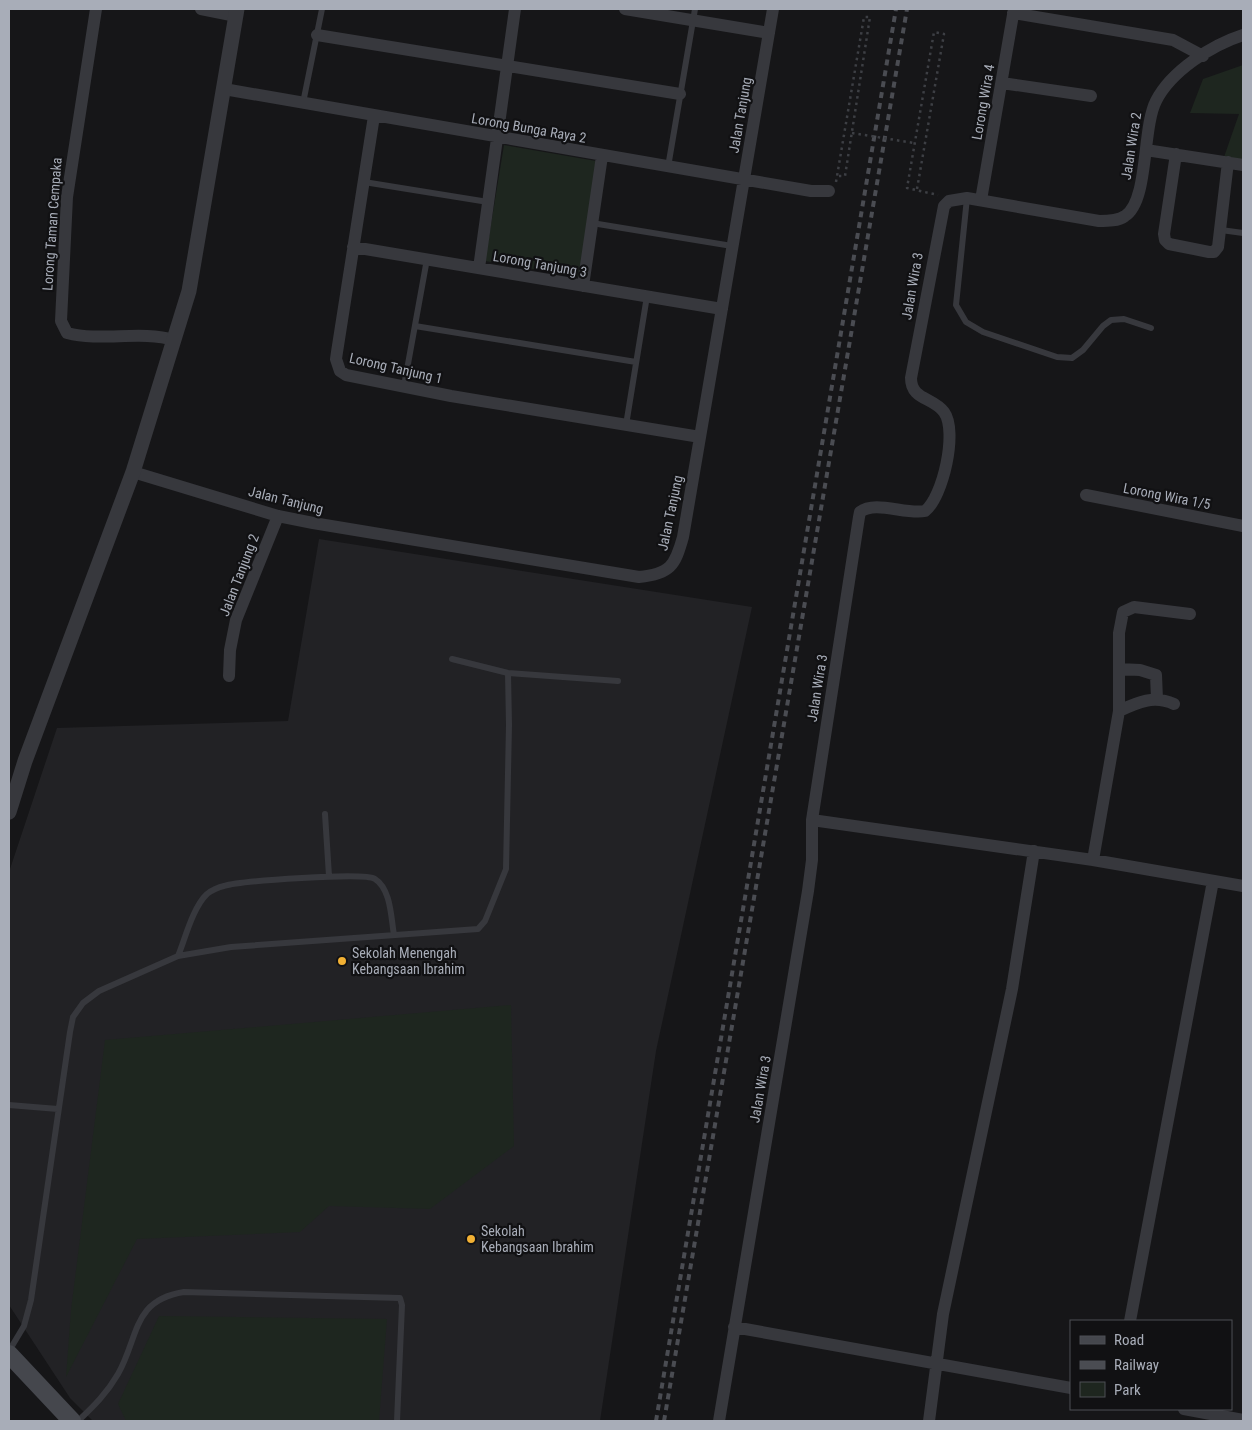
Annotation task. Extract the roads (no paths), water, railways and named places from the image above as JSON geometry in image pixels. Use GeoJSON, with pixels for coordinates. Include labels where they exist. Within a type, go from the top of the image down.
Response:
{"type":"FeatureCollection","features":[{"type":"Feature","properties":{"kind":"main road"},"geometry":{"type":"LineString","coordinates":[[9,1353],[72,1421]]}},
{"type":"Feature","properties":{"kind":"street","name":"Lorong Taman Cempaka"},"geometry":{"type":"LineString","coordinates":[[96,9],[77,118],[66,197],[62,320],[66,333],[82,337],[151,336],[175,340]]}},
{"type":"Feature","properties":{"kind":"street"},"geometry":{"type":"LineString","coordinates":[[9,812],[25,761],[133,472],[175,340],[196,260],[237,12],[201,9]]}},
{"type":"Feature","properties":{"kind":"street"},"geometry":{"type":"LineString","coordinates":[[479,268],[515,9]]}},
{"type":"Feature","properties":{"kind":"street"},"geometry":{"type":"LineString","coordinates":[[625,9],[694,15],[769,33]]}},
{"type":"Feature","properties":{"kind":"street","name":"Jalan Tanjung"},"geometry":{"type":"LineString","coordinates":[[133,472],[278,516],[639,577],[664,573],[677,558],[683,538],[773,9]]}},
{"type":"Feature","properties":{"kind":"street"},"geometry":{"type":"LineString","coordinates":[[1014,11],[1172,40],[1203,56]]}},
{"type":"Feature","properties":{"kind":"street","name":"Lorong Wira 4"},"geometry":{"type":"LineString","coordinates":[[981,200],[1014,11]]}},
{"type":"Feature","properties":{"kind":"street"},"geometry":{"type":"LineString","coordinates":[[317,35],[680,94]]}},
{"type":"Feature","properties":{"kind":"street","name":"Jalan Wira 2"},"geometry":{"type":"LineString","coordinates":[[1099,221],[1113,221],[1124,217],[1132,211],[1137,202],[1150,119],[1156,100],[1163,88],[1203,56],[1243,35]]}},
{"type":"Feature","properties":{"kind":"street"},"geometry":{"type":"LineString","coordinates":[[1002,83],[1091,96]]}},
{"type":"Feature","properties":{"kind":"street","name":"Lorong Bunga Raya 2"},"geometry":{"type":"LineString","coordinates":[[224,89],[744,180],[811,190],[829,190]]}},
{"type":"Feature","properties":{"kind":"street","name":"Lorong Tanjung 1"},"geometry":{"type":"LineString","coordinates":[[374,116],[336,359],[340,371],[346,374],[404,386],[700,437]]}},
{"type":"Feature","properties":{"kind":"street"},"geometry":{"type":"LineString","coordinates":[[1146,150],[1243,165]]}},
{"type":"Feature","properties":{"kind":"street"},"geometry":{"type":"LineString","coordinates":[[1176,154],[1164,234],[1165,240],[1169,244],[1214,252],[1218,247],[1221,230],[1228,162]]}},
{"type":"Feature","properties":{"kind":"street"},"geometry":{"type":"LineString","coordinates":[[584,286],[602,156]]}},
{"type":"Feature","properties":{"kind":"street","name":"Jalan Wira 3"},"geometry":{"type":"LineString","coordinates":[[719,1421],[808,891],[812,860],[812,820],[860,512],[870,507],[910,512],[925,511],[934,500],[943,480],[949,436],[947,417],[943,410],[916,394],[911,386],[940,216],[948,201],[967,198],[1099,221]]}},
{"type":"Feature","properties":{"kind":"street","name":"Lorong Tanjung 3"},"geometry":{"type":"LineString","coordinates":[[353,247],[722,309]]}},
{"type":"Feature","properties":{"kind":"street","name":"Lorong Wira 1/5"},"geometry":{"type":"LineString","coordinates":[[1086,495],[1243,526]]}},
{"type":"Feature","properties":{"kind":"street","name":"Jalan Tanjung 2"},"geometry":{"type":"LineString","coordinates":[[229,676],[236,620],[278,516]]}},
{"type":"Feature","properties":{"kind":"street"},"geometry":{"type":"LineString","coordinates":[[1093,860],[1119,711],[1120,618],[1127,609],[1134,608],[1190,614]]}},
{"type":"Feature","properties":{"kind":"street"},"geometry":{"type":"LineString","coordinates":[[1119,669],[1140,670],[1156,675],[1157,698]]}},
{"type":"Feature","properties":{"kind":"street"},"geometry":{"type":"LineString","coordinates":[[1119,711],[1133,704],[1157,698],[1174,704]]}},
{"type":"Feature","properties":{"kind":"street"},"geometry":{"type":"LineString","coordinates":[[812,820],[1093,860],[1243,886]]}},
{"type":"Feature","properties":{"kind":"street"},"geometry":{"type":"LineString","coordinates":[[929,1421],[935,1365],[960,1231],[1012,989],[1034,851]]}},
{"type":"Feature","properties":{"kind":"street"},"geometry":{"type":"LineString","coordinates":[[1130,1320],[1214,881]]}},
{"type":"Feature","properties":{"kind":"street"},"geometry":{"type":"LineString","coordinates":[[734,1327],[935,1365],[1070,1388]]}},
{"type":"Feature","properties":{"kind":"street"},"geometry":{"type":"LineString","coordinates":[[1189,1410],[1243,1420]]}},
{"type":"Feature","properties":{"kind":"lane"},"geometry":{"type":"LineString","coordinates":[[303,103],[322,9]]}},
{"type":"Feature","properties":{"kind":"lane"},"geometry":{"type":"LineString","coordinates":[[668,167],[694,15]]}},
{"type":"Feature","properties":{"kind":"lane"},"geometry":{"type":"LineString","coordinates":[[364,182],[488,202]]}},
{"type":"Feature","properties":{"kind":"lane"},"geometry":{"type":"LineString","coordinates":[[967,198],[956,304],[966,322],[983,332],[1065,358],[1072,358],[1083,350],[1110,320],[1124,319],[1151,328]]}},
{"type":"Feature","properties":{"kind":"lane"},"geometry":{"type":"LineString","coordinates":[[592,223],[732,246]]}},
{"type":"Feature","properties":{"kind":"lane"},"geometry":{"type":"LineString","coordinates":[[1221,230],[1243,233]]}},
{"type":"Feature","properties":{"kind":"lane"},"geometry":{"type":"LineString","coordinates":[[404,386],[427,259]]}},
{"type":"Feature","properties":{"kind":"lane"},"geometry":{"type":"LineString","coordinates":[[626,425],[647,296]]}},
{"type":"Feature","properties":{"kind":"lane"},"geometry":{"type":"LineString","coordinates":[[415,326],[636,362]]}},
{"type":"Feature","properties":{"kind":"lane"},"geometry":{"type":"LineString","coordinates":[[452,659],[508,673],[618,681]]}},
{"type":"Feature","properties":{"kind":"lane"},"geometry":{"type":"LineString","coordinates":[[9,1353],[24,1326],[31,1300],[70,1032],[73,1017],[83,1003],[99,991],[178,956],[231,946],[478,929],[485,921],[506,869],[509,725],[508,673]]}},
{"type":"Feature","properties":{"kind":"lane"},"geometry":{"type":"LineString","coordinates":[[325,814],[329,876]]}},
{"type":"Feature","properties":{"kind":"lane"},"geometry":{"type":"LineString","coordinates":[[178,956],[199,905],[207,894],[224,886],[329,876],[365,876],[375,879],[383,887],[389,904],[394,935]]}},
{"type":"Feature","properties":{"kind":"lane"},"geometry":{"type":"LineString","coordinates":[[9,1105],[58,1110]]}},
{"type":"Feature","properties":{"kind":"lane"},"geometry":{"type":"LineString","coordinates":[[78,1421],[103,1398],[119,1372],[137,1328],[153,1302],[172,1294],[193,1292],[400,1298],[402,1305],[397,1421]]}},
{"type":"Feature","properties":{"kind":"railway"},"geometry":{"type":"LineString","coordinates":[[656,1421],[896,9]]}},
{"type":"Feature","properties":{"kind":"railway"},"geometry":{"type":"LineString","coordinates":[[664,1421],[907,9]]}},
{"type":"Feature","properties":{"kind":"place","name":"Sekolah Menengah Kebangsaan Ibrahim"},"geometry":{"type":"Point","coordinates":[342,961]}},
{"type":"Feature","properties":{"kind":"place","name":"Sekolah Kebangsaan Ibrahim"},"geometry":{"type":"Point","coordinates":[471,1239]}}]}
